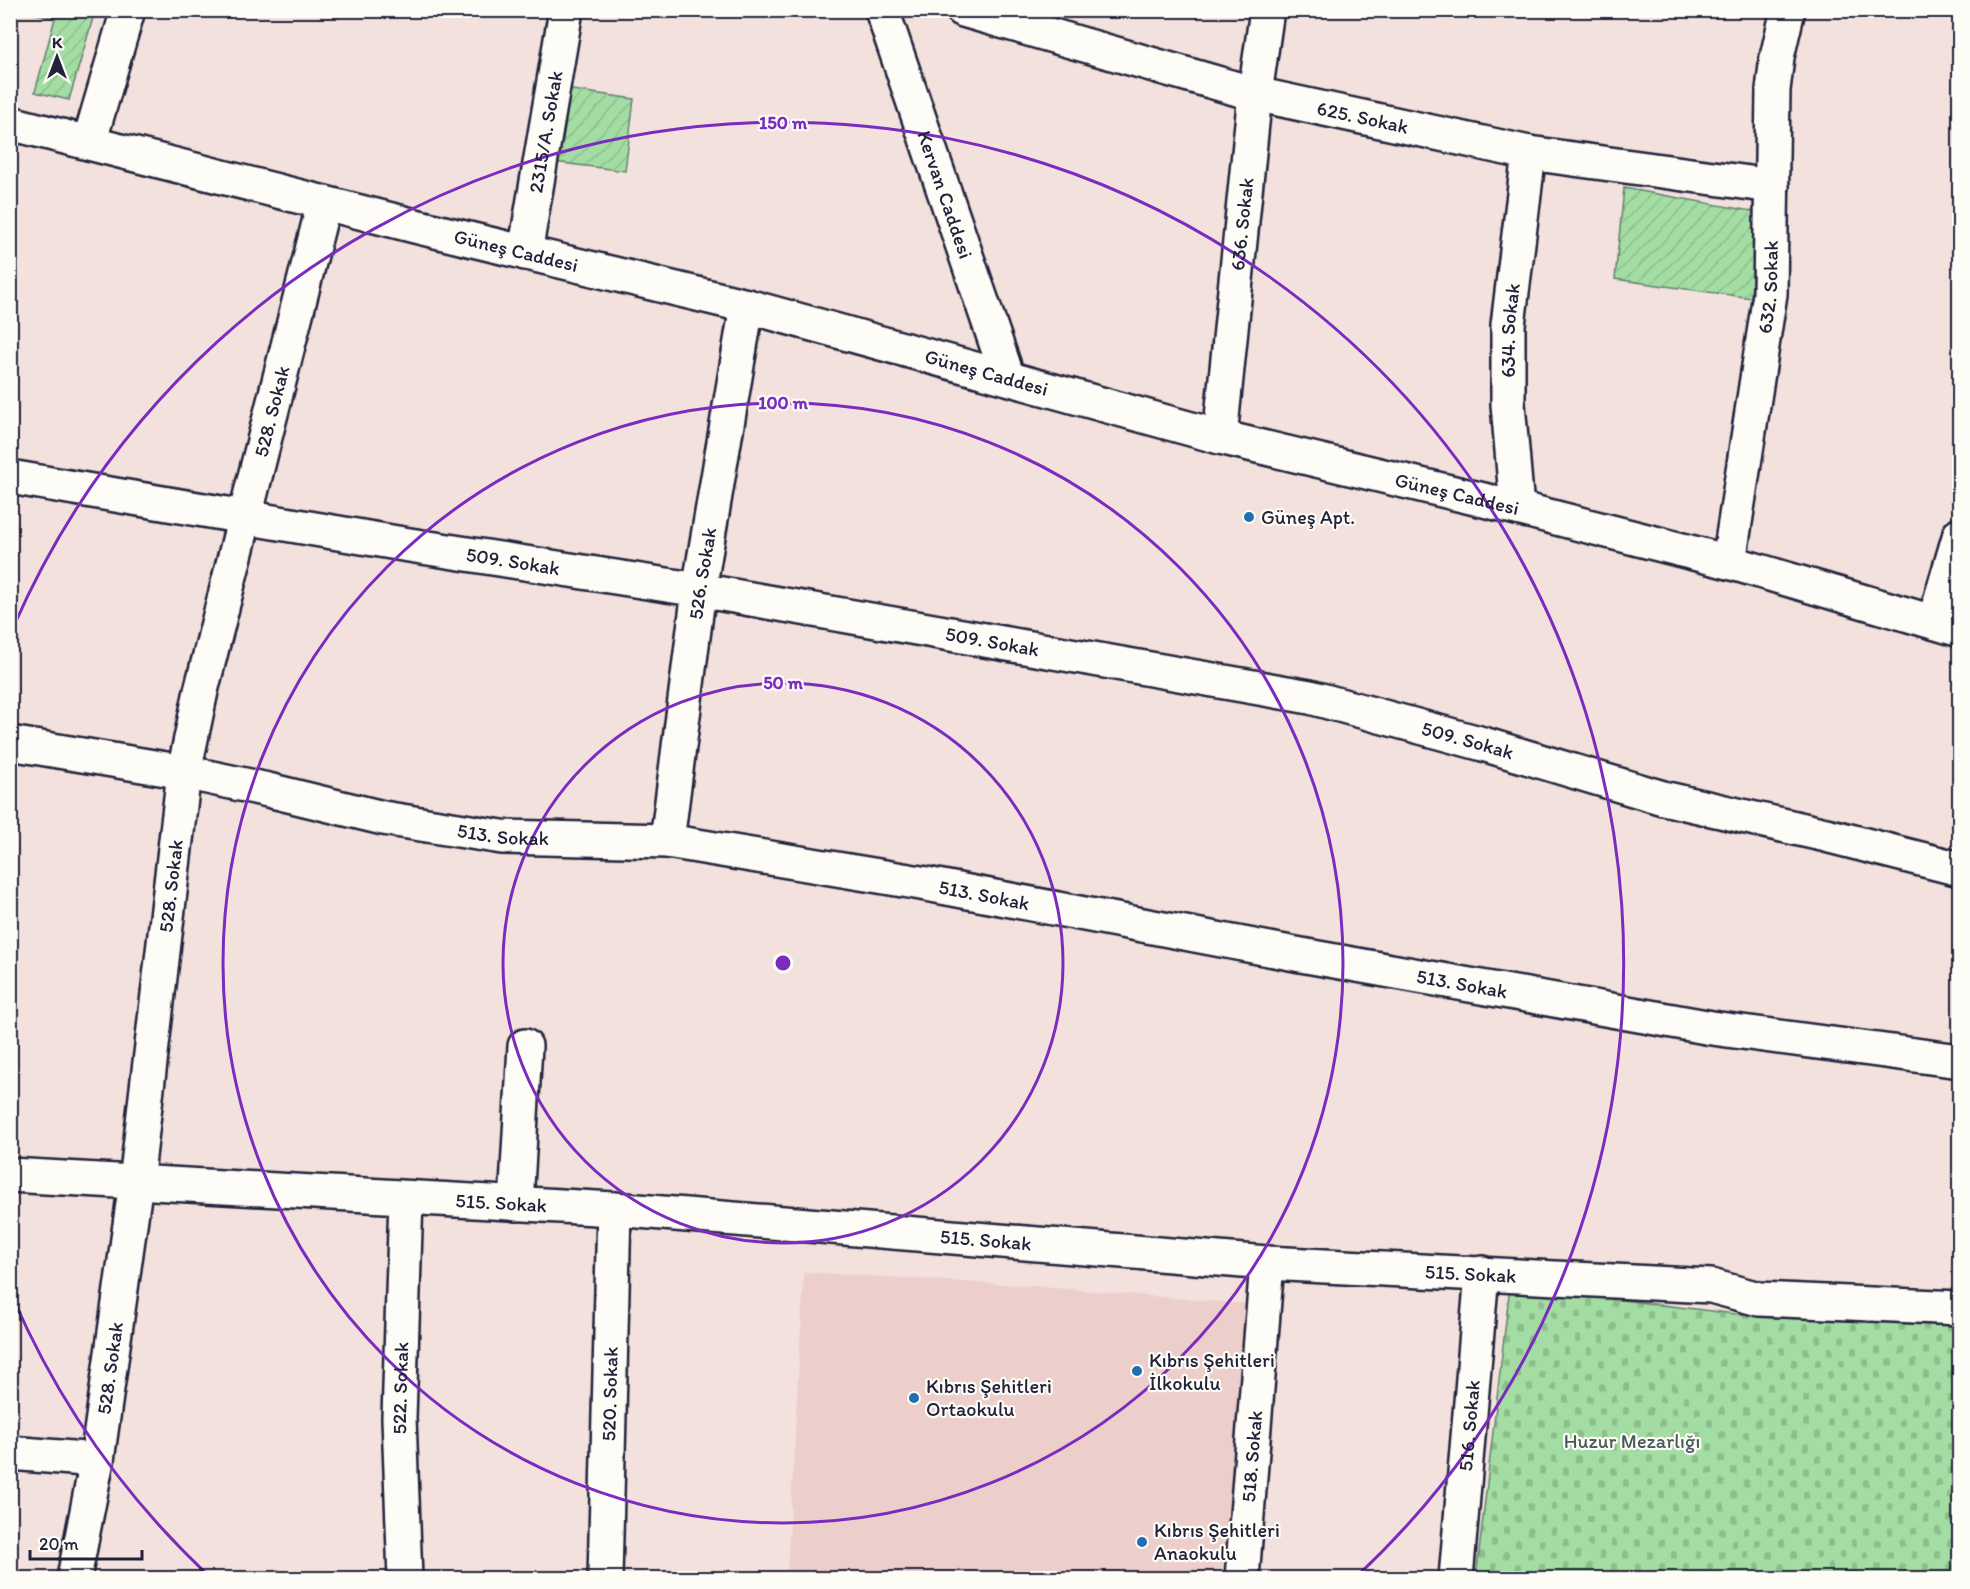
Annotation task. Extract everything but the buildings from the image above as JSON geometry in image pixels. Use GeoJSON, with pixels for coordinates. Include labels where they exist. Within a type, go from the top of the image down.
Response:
{"type":"FeatureCollection","features":[{"type":"Feature","properties":{"kind":"street"},"geometry":{"type":"LineString","coordinates":[[89,143],[128,10]]}},
{"type":"Feature","properties":{"kind":"street","name":"2315/A. Sokak"},"geometry":{"type":"LineString","coordinates":[[525,253],[566,10]]}},
{"type":"Feature","properties":{"kind":"street","name":"Kervan Caddesi"},"geometry":{"type":"LineString","coordinates":[[882,10],[1008,378]]}},
{"type":"Feature","properties":{"kind":"street","name":"625. Sokak"},"geometry":{"type":"LineString","coordinates":[[963,10],[1254,94],[1529,153],[1772,186]]}},
{"type":"Feature","properties":{"kind":"street","name":"636. Sokak"},"geometry":{"type":"LineString","coordinates":[[1220,437],[1254,94],[1267,10]]}},
{"type":"Feature","properties":{"kind":"street","name":"632. Sokak"},"geometry":{"type":"LineString","coordinates":[[1729,562],[1770,294],[1773,90],[1777,57],[1788,10]]}},
{"type":"Feature","properties":{"kind":"street","name":"Güneş Caddesi"},"geometry":{"type":"LineString","coordinates":[[10,123],[525,253],[747,306],[1220,437],[1517,508],[1729,562],[1947,626]]}},
{"type":"Feature","properties":{"kind":"street","name":"634. Sokak"},"geometry":{"type":"LineString","coordinates":[[1517,508],[1508,404],[1508,325],[1529,153]]}},
{"type":"Feature","properties":{"kind":"street","name":"528. Sokak"},"geometry":{"type":"LineString","coordinates":[[74,1578],[97,1460],[136,1182],[184,772],[201,691],[324,203]]}},
{"type":"Feature","properties":{"kind":"street","name":"526. Sokak"},"geometry":{"type":"LineString","coordinates":[[667,841],[699,590],[747,306]]}},
{"type":"Feature","properties":{"kind":"street","name":"509. Sokak"},"geometry":{"type":"LineString","coordinates":[[10,477],[699,590],[1310,697],[1483,744],[1663,798],[1826,835],[1959,869]]}},
{"type":"Feature","properties":{"kind":"street"},"geometry":{"type":"LineString","coordinates":[[1947,626],[1959,534]]}},
{"type":"Feature","properties":{"kind":"street","name":"513. Sokak"},"geometry":{"type":"LineString","coordinates":[[10,743],[184,772],[383,818],[502,837],[667,841],[921,884],[1289,953],[1712,1028],[1959,1061]]}},
{"type":"Feature","properties":{"kind":"street"},"geometry":{"type":"LineString","coordinates":[[516,1204],[525,1046]]}},
{"type":"Feature","properties":{"kind":"street","name":"515. Sokak"},"geometry":{"type":"LineString","coordinates":[[10,1175],[614,1209],[1267,1263],[1711,1286],[1759,1299],[1959,1308]]}},
{"type":"Feature","properties":{"kind":"street","name":"522. Sokak"},"geometry":{"type":"LineString","coordinates":[[405,1578],[399,1418],[406,1198]]}},
{"type":"Feature","properties":{"kind":"street","name":"520. Sokak"},"geometry":{"type":"LineString","coordinates":[[606,1578],[614,1209]]}},
{"type":"Feature","properties":{"kind":"street","name":"518. Sokak"},"geometry":{"type":"LineString","coordinates":[[1242,1578],[1267,1263]]}},
{"type":"Feature","properties":{"kind":"street","name":"516. Sokak"},"geometry":{"type":"LineString","coordinates":[[1456,1578],[1482,1273]]}},
{"type":"Feature","properties":{"kind":"street"},"geometry":{"type":"LineString","coordinates":[[10,1453],[97,1460]]}},
{"type":"Feature","properties":{"kind":"shaded area"},"geometry":{"type":"Polygon","coordinates":[[[804,1272],[1043,1287],[1246,1304],[1227,1534],[1221,1578],[787,1578],[804,1272]]]}},
{"type":"Feature","properties":{"kind":"green space"},"geometry":{"type":"Polygon","coordinates":[[[22,11],[95,11],[69,100],[35,92],[55,18],[22,11]]]}},
{"type":"Feature","properties":{"kind":"green space"},"geometry":{"type":"Polygon","coordinates":[[[565,89],[634,99],[625,171],[554,162],[565,89]]]}},
{"type":"Feature","properties":{"kind":"green space"},"geometry":{"type":"Polygon","coordinates":[[[1624,188],[1757,212],[1751,298],[1615,279],[1624,188]]]}},
{"type":"Feature","properties":{"kind":"green space","name":"Huzur Mezarlığı"},"geometry":{"type":"Polygon","coordinates":[[[1510,1286],[1735,1314],[1959,1324],[1959,1578],[1476,1578],[1510,1286]]]}},
{"type":"Feature","properties":{"kind":"place","name":"Güneş Apt."},"geometry":{"type":"Point","coordinates":[1249,517]}},
{"type":"Feature","properties":{"kind":"place","name":"Kıbrıs Şehitleri İlkokulu"},"geometry":{"type":"Point","coordinates":[1137,1371]}},
{"type":"Feature","properties":{"kind":"place","name":"Kıbrıs Şehitleri Ortaokulu"},"geometry":{"type":"Point","coordinates":[914,1398]}},
{"type":"Feature","properties":{"kind":"place","name":"Kıbrıs Şehitleri Anaokulu"},"geometry":{"type":"Point","coordinates":[1142,1542]}}]}
